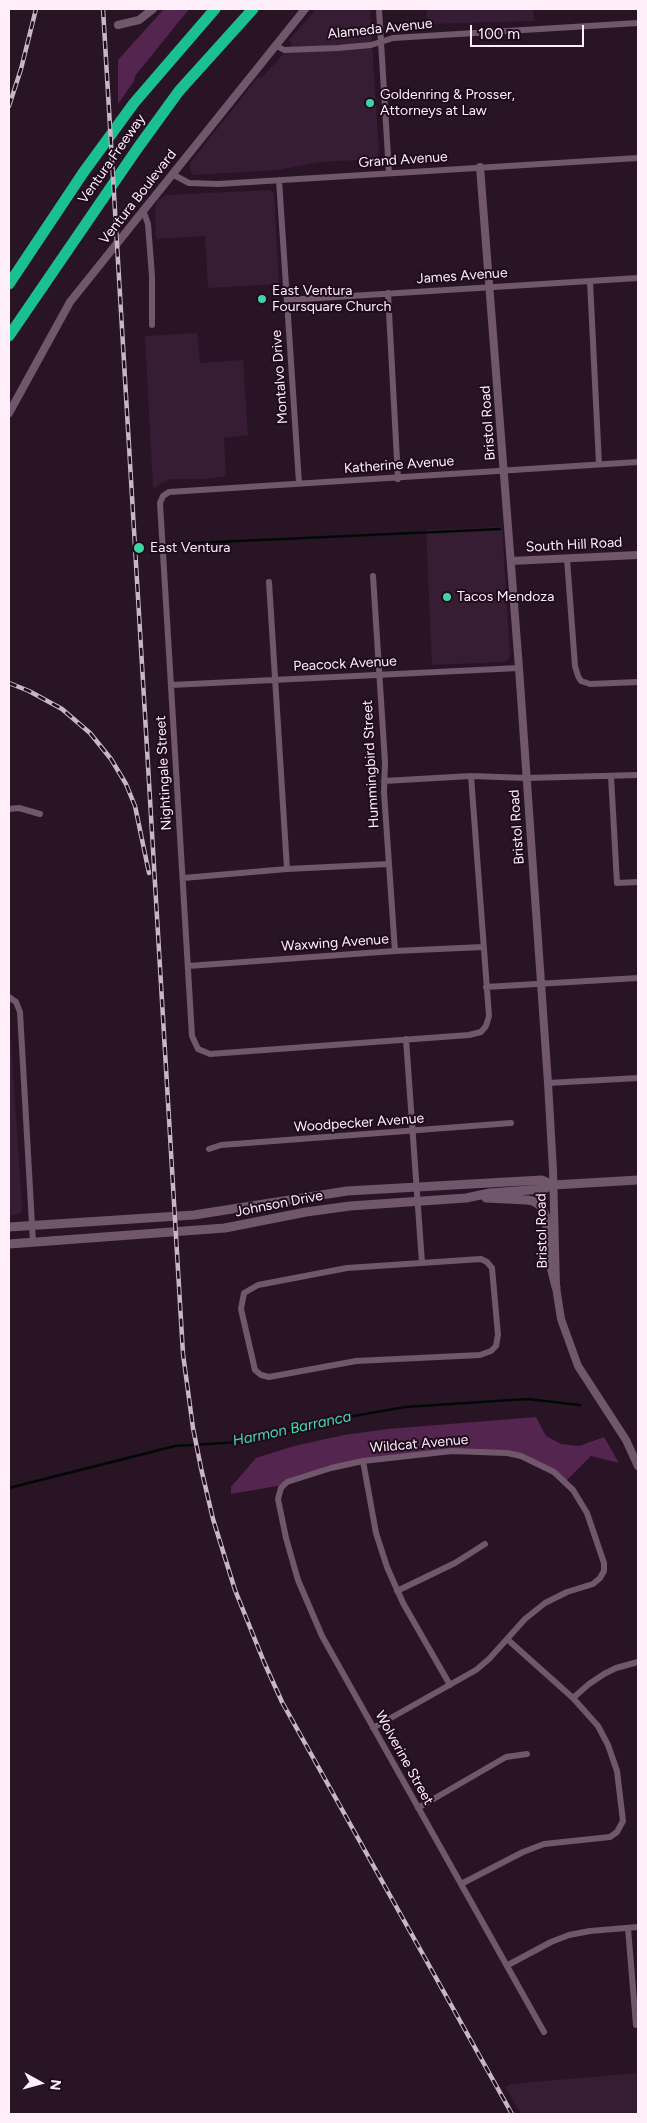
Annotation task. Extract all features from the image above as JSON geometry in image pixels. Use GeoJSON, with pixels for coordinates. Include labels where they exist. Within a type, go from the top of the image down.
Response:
{"type":"FeatureCollection","features":[{"type":"Feature","properties":{"kind":"highway"},"geometry":{"type":"LineString","coordinates":[[156,75],[204,9]]}},
{"type":"Feature","properties":{"kind":"highway","name":"Ventura Freeway"},"geometry":{"type":"LineString","coordinates":[[9,284],[83,173],[134,103],[156,75],[215,9]]}},
{"type":"Feature","properties":{"kind":"highway","name":"Ventura Freeway"},"geometry":{"type":"LineString","coordinates":[[9,336],[92,213],[179,91],[253,9]]}},
{"type":"Feature","properties":{"kind":"main road","name":"Johnson Drive"},"geometry":{"type":"LineString","coordinates":[[9,1227],[194,1215],[333,1192],[542,1180],[553,1184],[638,1180]]}},
{"type":"Feature","properties":{"kind":"main road","name":"Johnson Drive"},"geometry":{"type":"LineString","coordinates":[[9,1244],[225,1228],[328,1209],[466,1198],[490,1193],[543,1189],[553,1184]]}},
{"type":"Feature","properties":{"kind":"main road"},"geometry":{"type":"LineString","coordinates":[[466,1198],[527,1200],[538,1203],[546,1217],[549,1259],[556,1287]]}},
{"type":"Feature","properties":{"kind":"street"},"geometry":{"type":"LineString","coordinates":[[118,24],[139,20],[153,9]]}},
{"type":"Feature","properties":{"kind":"street","name":"Ventura Boulevard"},"geometry":{"type":"LineString","coordinates":[[9,413],[70,302],[305,9]]}},
{"type":"Feature","properties":{"kind":"street"},"geometry":{"type":"LineString","coordinates":[[379,9],[390,173]]}},
{"type":"Feature","properties":{"kind":"street","name":"Alameda Avenue"},"geometry":{"type":"LineString","coordinates":[[276,45],[284,50],[371,45],[393,38],[638,23]]}},
{"type":"Feature","properties":{"kind":"street","name":"Grand Avenue"},"geometry":{"type":"LineString","coordinates":[[172,174],[189,183],[218,184],[638,158]]}},
{"type":"Feature","properties":{"kind":"street","name":"Bristol Road"},"geometry":{"type":"LineString","coordinates":[[480,167],[519,668],[548,1083],[556,1287],[561,1318],[578,1366],[626,1440],[638,1466]]}},
{"type":"Feature","properties":{"kind":"street","name":"Montalvo Drive"},"geometry":{"type":"LineString","coordinates":[[280,180],[299,483]]}},
{"type":"Feature","properties":{"kind":"street"},"geometry":{"type":"LineString","coordinates":[[143,210],[148,224],[152,276],[152,325]]}},
{"type":"Feature","properties":{"kind":"street","name":"James Avenue"},"geometry":{"type":"LineString","coordinates":[[287,300],[638,278]]}},
{"type":"Feature","properties":{"kind":"street"},"geometry":{"type":"LineString","coordinates":[[590,281],[599,464]]}},
{"type":"Feature","properties":{"kind":"street"},"geometry":{"type":"LineString","coordinates":[[388,293],[398,479]]}},
{"type":"Feature","properties":{"kind":"street","name":"Katherine Avenue"},"geometry":{"type":"LineString","coordinates":[[163,496],[169,492],[299,483],[398,479],[638,462]]}},
{"type":"Feature","properties":{"kind":"street","name":"Nightingale Street"},"geometry":{"type":"LineString","coordinates":[[163,496],[160,503],[192,1036],[198,1049],[210,1054],[406,1039]]}},
{"type":"Feature","properties":{"kind":"street","name":"South Hill Road"},"geometry":{"type":"LineString","coordinates":[[511,561],[638,555]]}},
{"type":"Feature","properties":{"kind":"street"},"geometry":{"type":"LineString","coordinates":[[567,559],[575,666],[581,681],[596,684],[638,682]]}},
{"type":"Feature","properties":{"kind":"street","name":"Hummingbird Street"},"geometry":{"type":"LineString","coordinates":[[374,576],[384,781],[396,951]]}},
{"type":"Feature","properties":{"kind":"street"},"geometry":{"type":"LineString","coordinates":[[269,582],[286,869]]}},
{"type":"Feature","properties":{"kind":"street","name":"Peacock Avenue"},"geometry":{"type":"LineString","coordinates":[[171,685],[519,668]]}},
{"type":"Feature","properties":{"kind":"street"},"geometry":{"type":"LineString","coordinates":[[384,781],[471,776],[527,778],[638,775]]}},
{"type":"Feature","properties":{"kind":"street"},"geometry":{"type":"LineString","coordinates":[[422,1263],[406,1039],[476,1034],[486,1026],[489,1016],[471,776]]}},
{"type":"Feature","properties":{"kind":"street"},"geometry":{"type":"LineString","coordinates":[[611,776],[617,883],[638,882]]}},
{"type":"Feature","properties":{"kind":"street"},"geometry":{"type":"LineString","coordinates":[[9,809],[19,808],[40,814]]}},
{"type":"Feature","properties":{"kind":"street"},"geometry":{"type":"LineString","coordinates":[[183,878],[286,869],[389,864]]}},
{"type":"Feature","properties":{"kind":"street","name":"Waxwing Avenue"},"geometry":{"type":"LineString","coordinates":[[188,966],[396,951],[483,947]]}},
{"type":"Feature","properties":{"kind":"street"},"geometry":{"type":"LineString","coordinates":[[486,987],[638,978]]}},
{"type":"Feature","properties":{"kind":"street"},"geometry":{"type":"LineString","coordinates":[[10,998],[20,1012],[33,1242]]}},
{"type":"Feature","properties":{"kind":"street"},"geometry":{"type":"LineString","coordinates":[[548,1083],[638,1078]]}},
{"type":"Feature","properties":{"kind":"street","name":"Woodpecker Avenue"},"geometry":{"type":"LineString","coordinates":[[209,1149],[221,1145],[511,1123]]}},
{"type":"Feature","properties":{"kind":"street"},"geometry":{"type":"LineString","coordinates":[[480,1259],[488,1262],[492,1268],[498,1335],[496,1346],[492,1351],[480,1355],[356,1361],[269,1377],[255,1370],[241,1309],[244,1293],[258,1285],[347,1268],[422,1263],[480,1259]]}},
{"type":"Feature","properties":{"kind":"street","name":"Wildcat Avenue"},"geometry":{"type":"LineString","coordinates":[[283,1485],[302,1476],[363,1461],[463,1451],[507,1453],[521,1456],[554,1472],[580,1500],[587,1513],[604,1563],[604,1571],[593,1584],[567,1592],[545,1603],[525,1619],[507,1639]]}},
{"type":"Feature","properties":{"kind":"street"},"geometry":{"type":"LineString","coordinates":[[363,1461],[376,1533],[387,1568],[397,1591],[450,1685]]}},
{"type":"Feature","properties":{"kind":"street","name":"Wolverine Street"},"geometry":{"type":"LineString","coordinates":[[283,1485],[279,1492],[278,1504],[292,1559],[305,1599],[325,1642],[544,2032]]}},
{"type":"Feature","properties":{"kind":"street"},"geometry":{"type":"LineString","coordinates":[[397,1591],[455,1563],[485,1544]]}},
{"type":"Feature","properties":{"kind":"street"},"geometry":{"type":"LineString","coordinates":[[373,1728],[450,1685],[483,1664],[507,1639],[573,1698],[598,1726],[614,1760],[618,1778],[623,1815],[622,1824],[617,1832],[605,1838],[551,1843],[530,1849],[462,1884]]}},
{"type":"Feature","properties":{"kind":"street"},"geometry":{"type":"LineString","coordinates":[[573,1698],[594,1680],[610,1670],[638,1662]]}},
{"type":"Feature","properties":{"kind":"street"},"geometry":{"type":"LineString","coordinates":[[418,1808],[506,1758],[527,1754]]}},
{"type":"Feature","properties":{"kind":"street"},"geometry":{"type":"LineString","coordinates":[[508,1965],[552,1942],[569,1936],[590,1931],[638,1927]]}},
{"type":"Feature","properties":{"kind":"street"},"geometry":{"type":"LineString","coordinates":[[628,1928],[636,2026]]}},
{"type":"Feature","properties":{"kind":"shaded area"},"geometry":{"type":"Polygon","coordinates":[[[164,9],[189,9],[135,76],[134,81],[118,104],[118,60],[164,9]]]}},
{"type":"Feature","properties":{"kind":"shaded area"},"geometry":{"type":"Polygon","coordinates":[[[316,9],[370,9],[379,154],[376,159],[320,162],[277,170],[193,175],[190,170],[190,163],[259,76],[261,78],[292,45],[289,40],[316,9]]]}},
{"type":"Feature","properties":{"kind":"shaded area"},"geometry":{"type":"Polygon","coordinates":[[[426,9],[533,9],[534,21],[427,24],[426,9]]]}},
{"type":"Feature","properties":{"kind":"shaded area"},"geometry":{"type":"Polygon","coordinates":[[[270,190],[274,193],[279,284],[208,288],[205,236],[156,239],[155,209],[157,201],[166,195],[270,190]]]}},
{"type":"Feature","properties":{"kind":"shaded area"},"geometry":{"type":"Polygon","coordinates":[[[197,333],[200,363],[243,360],[248,435],[224,438],[226,476],[205,479],[171,479],[155,488],[153,487],[145,336],[197,333]]]}},
{"type":"Feature","properties":{"kind":"shaded area"},"geometry":{"type":"Polygon","coordinates":[[[502,527],[510,656],[508,660],[503,662],[432,665],[426,530],[502,527]]]}},
{"type":"Feature","properties":{"kind":"shaded area"},"geometry":{"type":"Polygon","coordinates":[[[9,1011],[22,1208],[21,1213],[9,1216],[9,1011]]]}},
{"type":"Feature","properties":{"kind":"shaded area"},"geometry":{"type":"Polygon","coordinates":[[[536,1417],[546,1436],[561,1444],[579,1446],[604,1437],[619,1463],[591,1456],[565,1482],[521,1456],[463,1451],[363,1461],[283,1485],[231,1494],[231,1487],[256,1458],[294,1446],[344,1435],[388,1429],[536,1417]]]}},
{"type":"Feature","properties":{"kind":"shaded area"},"geometry":{"type":"Polygon","coordinates":[[[638,2073],[638,2114],[521,2114],[505,2087],[511,2084],[638,2073]]]}},
{"type":"Feature","properties":{"kind":"waterway"},"geometry":{"type":"LineString","coordinates":[[174,544],[500,529]]}},
{"type":"Feature","properties":{"kind":"waterway","name":"Harmon Barranca"},"geometry":{"type":"LineString","coordinates":[[9,1488],[175,1446],[240,1442],[331,1420],[405,1407],[527,1399],[580,1405]]}},
{"type":"Feature","properties":{"kind":"railway"},"geometry":{"type":"LineString","coordinates":[[9,106],[21,69],[36,9]]}},
{"type":"Feature","properties":{"kind":"railway"},"geometry":{"type":"LineString","coordinates":[[103,9],[183,1354],[193,1428],[213,1519],[235,1590],[282,1702],[512,2114]]}},
{"type":"Feature","properties":{"kind":"railway"},"geometry":{"type":"LineString","coordinates":[[9,683],[29,691],[62,709],[90,733],[111,759],[126,784],[135,806],[149,873]]}},
{"type":"Feature","properties":{"kind":"place","name":"Goldenring & Prosser, Attorneys at Law"},"geometry":{"type":"Point","coordinates":[370,103]}},
{"type":"Feature","properties":{"kind":"place","name":"East Ventura Foursquare Church"},"geometry":{"type":"Point","coordinates":[262,299]}},
{"type":"Feature","properties":{"kind":"place","name":"East Ventura"},"geometry":{"type":"Point","coordinates":[139,548]}},
{"type":"Feature","properties":{"kind":"place","name":"Tacos Mendoza"},"geometry":{"type":"Point","coordinates":[447,597]}}]}
